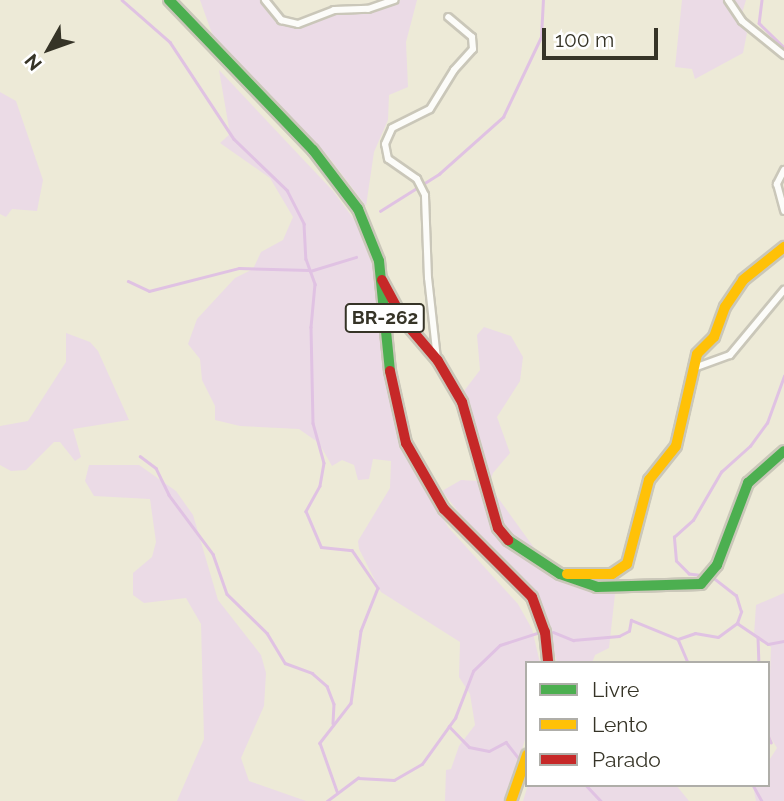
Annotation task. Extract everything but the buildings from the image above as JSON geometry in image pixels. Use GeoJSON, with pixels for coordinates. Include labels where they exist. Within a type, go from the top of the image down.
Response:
{"type":"FeatureCollection","features":[{"type":"Feature","properties":{"kind":"main road","name":"BR-262"},"geometry":{"type":"LineString","coordinates":[[169,0],[339,179],[373,239],[382,280],[393,399],[406,443],[444,509],[531,597],[545,632],[548,661]]}},
{"type":"Feature","properties":{"kind":"main road"},"geometry":{"type":"LineString","coordinates":[[560,574],[601,576],[627,564],[649,480],[676,446],[697,354],[713,337],[730,297],[749,273],[784,247]]}},
{"type":"Feature","properties":{"kind":"main road"},"geometry":{"type":"LineString","coordinates":[[382,280],[410,328],[438,361],[462,402],[498,528],[514,547],[560,574],[597,587],[701,584],[717,565],[748,483],[784,451]]}},
{"type":"Feature","properties":{"kind":"main road"},"geometry":{"type":"LineString","coordinates":[[511,801],[525,761]]}},
{"type":"Feature","properties":{"kind":"street"},"geometry":{"type":"LineString","coordinates":[[265,0],[281,20],[298,24],[334,10],[384,7],[394,0]]}},
{"type":"Feature","properties":{"kind":"street"},"geometry":{"type":"LineString","coordinates":[[728,0],[742,21],[784,55]]}},
{"type":"Feature","properties":{"kind":"street"},"geometry":{"type":"LineString","coordinates":[[438,361],[428,278],[425,195],[417,179],[388,159],[385,144],[393,128],[430,109],[449,76],[473,49],[472,37],[448,17]]}},
{"type":"Feature","properties":{"kind":"street"},"geometry":{"type":"LineString","coordinates":[[784,170],[777,184],[784,211]]}},
{"type":"Feature","properties":{"kind":"street"},"geometry":{"type":"LineString","coordinates":[[692,368],[730,355],[784,290]]}},
{"type":"Feature","properties":{"kind":"shaded area"},"geometry":{"type":"Polygon","coordinates":[[[200,0],[268,0],[285,19],[312,22],[337,13],[364,13],[401,0],[417,0],[406,42],[408,87],[389,95],[388,120],[374,152],[366,206],[327,155],[215,42],[200,0]]]}},
{"type":"Feature","properties":{"kind":"shaded area"},"geometry":{"type":"Polygon","coordinates":[[[682,0],[746,0],[739,23],[747,33],[743,53],[695,79],[692,69],[675,67],[682,0]]]}},
{"type":"Feature","properties":{"kind":"shaded area"},"geometry":{"type":"Polygon","coordinates":[[[219,70],[333,191],[356,222],[374,269],[382,360],[399,439],[448,527],[518,604],[532,629],[540,661],[525,661],[525,739],[506,801],[445,801],[446,770],[451,769],[459,746],[475,725],[470,694],[459,677],[460,642],[381,592],[359,549],[358,541],[390,488],[391,461],[373,459],[369,479],[358,480],[354,465],[342,460],[332,466],[319,443],[299,429],[240,426],[215,420],[215,406],[202,380],[200,359],[188,344],[197,319],[235,278],[253,269],[261,252],[283,240],[293,217],[270,178],[220,143],[230,134],[219,70]]]}},
{"type":"Feature","properties":{"kind":"shaded area"},"geometry":{"type":"Polygon","coordinates":[[[0,92],[16,101],[43,180],[37,211],[12,209],[6,217],[0,214],[0,92]]]}},
{"type":"Feature","properties":{"kind":"shaded area"},"geometry":{"type":"Polygon","coordinates":[[[484,327],[511,336],[523,357],[520,381],[497,417],[510,453],[493,473],[490,482],[496,495],[540,556],[593,590],[615,594],[609,648],[595,655],[593,661],[557,661],[549,628],[442,491],[461,480],[479,481],[461,395],[480,370],[477,335],[484,327]]]}},
{"type":"Feature","properties":{"kind":"shaded area"},"geometry":{"type":"Polygon","coordinates":[[[66,333],[90,342],[98,351],[129,420],[73,429],[81,457],[75,461],[60,442],[54,442],[26,470],[11,471],[0,465],[0,426],[28,421],[66,362],[66,333]]]}},
{"type":"Feature","properties":{"kind":"shaded area"},"geometry":{"type":"Polygon","coordinates":[[[89,465],[139,465],[176,491],[193,515],[218,600],[261,655],[266,673],[264,706],[241,758],[249,781],[306,801],[177,801],[204,739],[201,624],[186,598],[144,603],[133,595],[133,573],[152,557],[156,542],[150,499],[94,496],[85,481],[89,465]]]}},
{"type":"Feature","properties":{"kind":"shaded area"},"geometry":{"type":"Polygon","coordinates":[[[784,593],[784,801],[756,801],[753,787],[770,787],[770,759],[777,748],[770,736],[771,647],[754,635],[756,605],[784,593]]]}},
{"type":"Feature","properties":{"kind":"shaded area"},"geometry":{"type":"Polygon","coordinates":[[[527,787],[678,787],[689,801],[523,801],[527,787]]]}},
{"type":"Feature","properties":{"kind":"waterway"},"geometry":{"type":"LineString","coordinates":[[122,0],[170,42],[234,139],[287,190],[304,224],[306,259],[315,284],[311,327],[313,423],[324,463],[320,486],[306,511],[321,547],[352,550],[378,588],[361,631],[351,703],[320,743],[337,791]]}},
{"type":"Feature","properties":{"kind":"waterway"},"geometry":{"type":"LineString","coordinates":[[380,211],[439,174],[503,117],[541,37],[543,0]]}},
{"type":"Feature","properties":{"kind":"waterway"},"geometry":{"type":"LineString","coordinates":[[762,0],[759,23],[784,47]]}},
{"type":"Feature","properties":{"kind":"waterway"},"geometry":{"type":"LineString","coordinates":[[310,271],[356,257]]}},
{"type":"Feature","properties":{"kind":"waterway"},"geometry":{"type":"LineString","coordinates":[[128,281],[149,291],[239,268],[309,270]]}},
{"type":"Feature","properties":{"kind":"waterway"},"geometry":{"type":"LineString","coordinates":[[705,576],[689,574],[676,561],[674,537],[693,520],[721,472],[750,446],[767,423],[784,376]]}},
{"type":"Feature","properties":{"kind":"waterway"},"geometry":{"type":"LineString","coordinates":[[140,456],[156,468],[169,495],[213,554],[227,594],[267,633],[285,663],[312,673],[327,686],[334,704],[333,723]]}},
{"type":"Feature","properties":{"kind":"waterway"},"geometry":{"type":"LineString","coordinates":[[678,639],[695,633],[718,637],[737,623],[741,612],[736,596],[712,577]]}},
{"type":"Feature","properties":{"kind":"waterway"},"geometry":{"type":"LineString","coordinates":[[553,632],[573,640],[619,636],[629,631],[631,620],[678,639],[687,661]]}},
{"type":"Feature","properties":{"kind":"waterway"},"geometry":{"type":"LineString","coordinates":[[737,623],[768,644],[784,641]]}},
{"type":"Feature","properties":{"kind":"waterway"},"geometry":{"type":"LineString","coordinates":[[327,801],[358,778],[394,780],[422,764],[455,718],[473,671],[500,645],[536,633]]}},
{"type":"Feature","properties":{"kind":"waterway"},"geometry":{"type":"LineString","coordinates":[[758,637],[759,661]]}},
{"type":"Feature","properties":{"kind":"waterway"},"geometry":{"type":"LineString","coordinates":[[449,726],[469,747],[489,751],[506,742],[520,760]]}},
{"type":"Feature","properties":{"kind":"waterway"},"geometry":{"type":"LineString","coordinates":[[588,787],[601,801]]}},
{"type":"Feature","properties":{"kind":"waterway"},"geometry":{"type":"LineString","coordinates":[[754,787],[762,801]]}},
{"type":"Feature","properties":{"kind":"traffic: fast"},"geometry":{"type":"LineString","coordinates":[[169,0],[313,150],[358,209],[379,261],[390,371]]}},
{"type":"Feature","properties":{"kind":"traffic: fast"},"geometry":{"type":"LineString","coordinates":[[508,540],[560,574],[597,587],[701,584],[717,565],[748,483],[784,451]]}},
{"type":"Feature","properties":{"kind":"traffic: slow"},"geometry":{"type":"LineString","coordinates":[[567,574],[612,574],[627,564],[649,480],[676,446],[697,354],[714,337],[725,307],[743,280],[784,247]]}},
{"type":"Feature","properties":{"kind":"traffic: slow"},"geometry":{"type":"LineString","coordinates":[[511,801],[525,761]]}},
{"type":"Feature","properties":{"kind":"traffic: jam"},"geometry":{"type":"LineString","coordinates":[[382,280],[404,321],[438,361],[462,402],[498,528],[508,540]]}},
{"type":"Feature","properties":{"kind":"traffic: jam"},"geometry":{"type":"LineString","coordinates":[[390,371],[406,443],[444,509],[532,597],[545,632],[548,661]]}}]}
